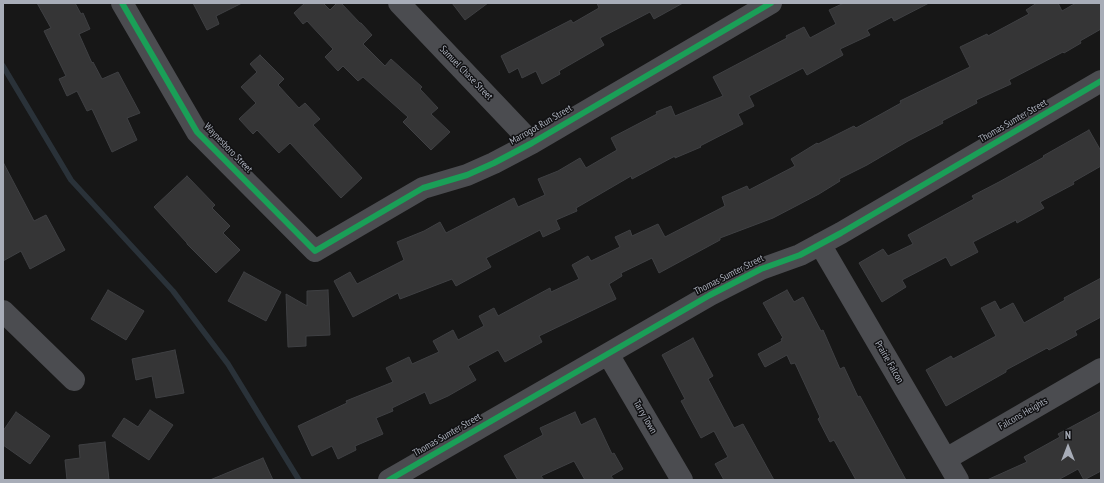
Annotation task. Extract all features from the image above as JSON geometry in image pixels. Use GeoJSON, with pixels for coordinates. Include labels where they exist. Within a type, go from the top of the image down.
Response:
{"type":"FeatureCollection","features":[{"type":"Feature","properties":{"kind":"street","name":"Waynesboro Street"},"geometry":{"type":"LineString","coordinates":[[122,3],[197,132],[315,251]]}},
{"type":"Feature","properties":{"kind":"street","name":"Samuel Chase Street"},"geometry":{"type":"LineString","coordinates":[[399,3],[532,143]]}},
{"type":"Feature","properties":{"kind":"street","name":"Marrogot Run Street"},"geometry":{"type":"LineString","coordinates":[[315,251],[423,188],[467,175],[532,143],[771,3]]}},
{"type":"Feature","properties":{"kind":"street","name":"Thomas Sumter Street"},"geometry":{"type":"LineString","coordinates":[[389,480],[722,289],[760,269],[800,255],[841,233],[1101,81]]}},
{"type":"Feature","properties":{"kind":"street","name":"Prairie Falcon"},"geometry":{"type":"LineString","coordinates":[[820,244],[958,480]]}},
{"type":"Feature","properties":{"kind":"street"},"geometry":{"type":"LineString","coordinates":[[3,311],[74,380]]}},
{"type":"Feature","properties":{"kind":"street","name":"Tarry Town"},"geometry":{"type":"LineString","coordinates":[[608,354],[682,480]]}},
{"type":"Feature","properties":{"kind":"street","name":"Falcons Heights"},"geometry":{"type":"LineString","coordinates":[[946,459],[1101,369]]}},
{"type":"Feature","properties":{"kind":"building"},"geometry":{"type":"Polygon","coordinates":[[[37,3],[75,3],[81,14],[83,13],[90,29],[79,34],[92,63],[93,62],[102,79],[118,72],[140,113],[127,118],[137,140],[112,152],[92,109],[87,111],[77,91],[67,96],[59,79],[66,76],[44,31],[51,28],[37,3]]]}},
{"type":"Feature","properties":{"kind":"building"},"geometry":{"type":"Polygon","coordinates":[[[193,3],[242,3],[216,16],[219,24],[207,30],[193,3]]]}},
{"type":"Feature","properties":{"kind":"building"},"geometry":{"type":"Polygon","coordinates":[[[305,3],[323,3],[330,10],[337,3],[341,3],[372,35],[363,44],[385,66],[391,59],[422,87],[420,89],[438,108],[431,114],[450,132],[431,150],[403,122],[408,117],[363,77],[358,81],[343,66],[338,71],[325,57],[333,49],[307,21],[303,24],[294,13],[305,3]]]}},
{"type":"Feature","properties":{"kind":"building"},"geometry":{"type":"Polygon","coordinates":[[[452,3],[488,3],[465,20],[452,3]]]}},
{"type":"Feature","properties":{"kind":"building"},"geometry":{"type":"Polygon","coordinates":[[[597,3],[683,3],[654,19],[650,12],[600,38],[604,45],[559,71],[560,74],[542,84],[536,71],[522,78],[518,68],[509,73],[501,56],[571,20],[573,23],[599,8],[597,3]]]}},
{"type":"Feature","properties":{"kind":"building"},"geometry":{"type":"Polygon","coordinates":[[[844,3],[929,3],[894,21],[892,17],[867,30],[870,35],[840,49],[843,55],[807,75],[803,68],[749,96],[754,106],[738,114],[743,124],[700,146],[701,147],[675,158],[675,156],[632,179],[631,176],[576,208],[577,211],[556,220],[560,229],[543,237],[540,230],[486,258],[491,267],[456,286],[452,279],[400,299],[398,293],[353,317],[334,281],[350,272],[357,284],[404,260],[397,242],[424,231],[440,222],[446,233],[514,198],[518,207],[545,195],[538,179],[558,171],[580,158],[586,168],[617,150],[611,138],[657,114],[656,112],[671,106],[675,116],[723,96],[713,77],[787,38],[786,36],[804,27],[810,38],[836,24],[829,10],[844,3]]]}},
{"type":"Feature","properties":{"kind":"building"},"geometry":{"type":"Polygon","coordinates":[[[1037,3],[1058,3],[1062,11],[1076,3],[1101,3],[1101,29],[1080,41],[1081,43],[1064,53],[1063,52],[1009,80],[1011,84],[976,100],[977,103],[942,121],[943,123],[839,179],[840,181],[819,194],[773,218],[720,238],[720,240],[659,273],[652,258],[621,273],[622,276],[609,284],[616,299],[539,336],[542,342],[505,362],[498,350],[468,366],[476,380],[448,396],[430,404],[425,392],[392,408],[393,411],[376,418],[383,434],[355,446],[356,450],[338,459],[332,446],[312,456],[298,426],[347,403],[346,401],[393,382],[386,368],[409,357],[412,364],[439,352],[433,341],[453,330],[458,340],[484,326],[479,316],[494,308],[498,316],[550,288],[551,292],[579,279],[572,265],[588,256],[591,261],[620,247],[615,237],[630,230],[632,236],[658,224],[665,237],[725,206],[722,197],[747,186],[749,190],[795,166],[791,159],[817,143],[818,144],[854,126],[856,128],[901,103],[900,101],[970,67],[960,47],[987,34],[988,36],[1029,14],[1026,10],[1037,3]]]}},
{"type":"Feature","properties":{"kind":"building"},"geometry":{"type":"Polygon","coordinates":[[[260,55],[284,79],[278,85],[299,108],[305,103],[320,119],[313,125],[362,178],[341,198],[290,143],[279,153],[257,130],[253,134],[239,119],[256,103],[241,87],[257,72],[250,64],[260,55]]]}},
{"type":"Feature","properties":{"kind":"building"},"geometry":{"type":"Polygon","coordinates":[[[1089,130],[1101,151],[1101,166],[1073,182],[1074,184],[1040,202],[1044,208],[1017,223],[1016,220],[973,242],[978,252],[951,266],[946,257],[902,280],[906,287],[882,302],[859,263],[883,249],[888,256],[913,244],[908,235],[974,199],[972,196],[1044,157],[1043,156],[1089,130]]]}},
{"type":"Feature","properties":{"kind":"building"},"geometry":{"type":"Polygon","coordinates":[[[3,162],[34,221],[46,215],[65,250],[30,269],[21,251],[3,261],[3,162]]]}},
{"type":"Feature","properties":{"kind":"building"},"geometry":{"type":"Polygon","coordinates":[[[187,176],[215,205],[212,208],[230,226],[223,233],[240,250],[216,273],[187,244],[154,207],[187,176]]]}},
{"type":"Feature","properties":{"kind":"building"},"geometry":{"type":"Polygon","coordinates":[[[244,272],[281,292],[266,321],[228,301],[244,272]]]}},
{"type":"Feature","properties":{"kind":"building"},"geometry":{"type":"Polygon","coordinates":[[[1101,278],[1101,317],[1075,331],[1077,335],[1049,350],[1047,348],[1006,370],[1006,372],[946,406],[926,370],[951,356],[953,359],[996,336],[981,308],[995,301],[1000,310],[1013,303],[1024,323],[1065,300],[1064,298],[1101,278]]]}},
{"type":"Feature","properties":{"kind":"building"},"geometry":{"type":"Polygon","coordinates":[[[108,290],[144,311],[126,340],[91,319],[108,290]]]}},
{"type":"Feature","properties":{"kind":"building"},"geometry":{"type":"Polygon","coordinates":[[[328,290],[330,335],[306,336],[306,346],[288,347],[286,294],[307,306],[307,291],[328,290]]]}},
{"type":"Feature","properties":{"kind":"building"},"geometry":{"type":"Polygon","coordinates":[[[787,290],[794,302],[803,297],[821,331],[823,330],[840,369],[844,367],[858,397],[860,396],[906,480],[856,480],[834,440],[830,442],[818,419],[820,417],[795,363],[791,364],[787,355],[765,367],[758,354],[782,341],[781,339],[783,338],[763,303],[787,290]]]}},
{"type":"Feature","properties":{"kind":"building"},"geometry":{"type":"Polygon","coordinates":[[[693,338],[713,376],[708,379],[734,428],[743,424],[774,480],[724,480],[715,464],[728,457],[714,431],[701,438],[681,401],[685,399],[662,355],[693,338]]]}},
{"type":"Feature","properties":{"kind":"building"},"geometry":{"type":"Polygon","coordinates":[[[175,350],[184,393],[156,398],[152,376],[136,380],[132,359],[175,350]]]}},
{"type":"Feature","properties":{"kind":"building"},"geometry":{"type":"Polygon","coordinates":[[[150,410],[173,425],[149,460],[112,436],[124,418],[138,427],[150,410]]]}},
{"type":"Feature","properties":{"kind":"building"},"geometry":{"type":"Polygon","coordinates":[[[1101,411],[1101,471],[1084,480],[1078,469],[1058,480],[987,480],[1027,462],[1024,457],[1060,437],[1058,434],[1101,411]]]}},
{"type":"Feature","properties":{"kind":"building"},"geometry":{"type":"Polygon","coordinates":[[[16,412],[50,436],[30,464],[3,445],[3,431],[16,412]]]}},
{"type":"Feature","properties":{"kind":"building"},"geometry":{"type":"Polygon","coordinates":[[[575,412],[581,425],[595,418],[612,454],[614,453],[623,469],[611,476],[614,480],[585,480],[574,461],[541,476],[544,480],[518,480],[504,456],[543,435],[540,428],[575,412]]]}},
{"type":"Feature","properties":{"kind":"building"},"geometry":{"type":"Polygon","coordinates":[[[105,442],[109,480],[67,480],[65,460],[80,458],[79,445],[105,442]]]}},
{"type":"Feature","properties":{"kind":"building"},"geometry":{"type":"Polygon","coordinates":[[[263,458],[273,480],[210,480],[263,458]]]}},
{"type":"Feature","properties":{"kind":"waterway"},"geometry":{"type":"LineString","coordinates":[[3,66],[71,180],[173,291],[228,364],[299,480]]}},
{"type":"Feature","properties":{"kind":"cycle path"},"geometry":{"type":"LineString","coordinates":[[122,3],[197,132],[315,251],[423,188],[467,175],[532,143],[771,3]]}},
{"type":"Feature","properties":{"kind":"cycle path"},"geometry":{"type":"LineString","coordinates":[[389,480],[710,295],[761,269],[800,255],[841,233],[1101,81]]}}]}
